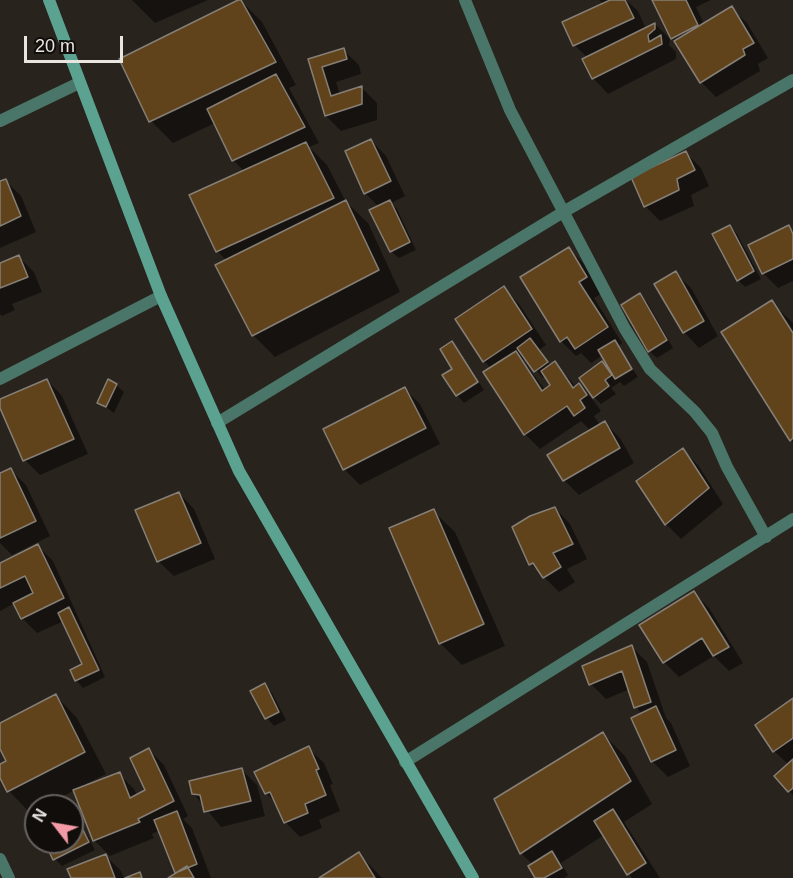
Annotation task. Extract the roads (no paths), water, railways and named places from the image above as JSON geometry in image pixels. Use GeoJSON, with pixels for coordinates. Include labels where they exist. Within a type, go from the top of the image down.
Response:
{"type":"FeatureCollection","features":[{"type":"Feature","properties":{"kind":"main road"},"geometry":{"type":"LineString","coordinates":[[49,0],[161,296],[238,471],[473,878]]}},
{"type":"Feature","properties":{"kind":"street"},"geometry":{"type":"LineString","coordinates":[[465,0],[510,110],[631,339],[650,369],[680,396],[712,433],[727,467],[766,537]]}},
{"type":"Feature","properties":{"kind":"street"},"geometry":{"type":"LineString","coordinates":[[217,423],[565,212],[793,80]]}},
{"type":"Feature","properties":{"kind":"street"},"geometry":{"type":"LineString","coordinates":[[0,121],[79,83]]}},
{"type":"Feature","properties":{"kind":"street"},"geometry":{"type":"LineString","coordinates":[[0,379],[161,296]]}},
{"type":"Feature","properties":{"kind":"street"},"geometry":{"type":"LineString","coordinates":[[405,762],[793,519]]}},
{"type":"Feature","properties":{"kind":"street"},"geometry":{"type":"LineString","coordinates":[[0,859],[9,878]]}}]}
